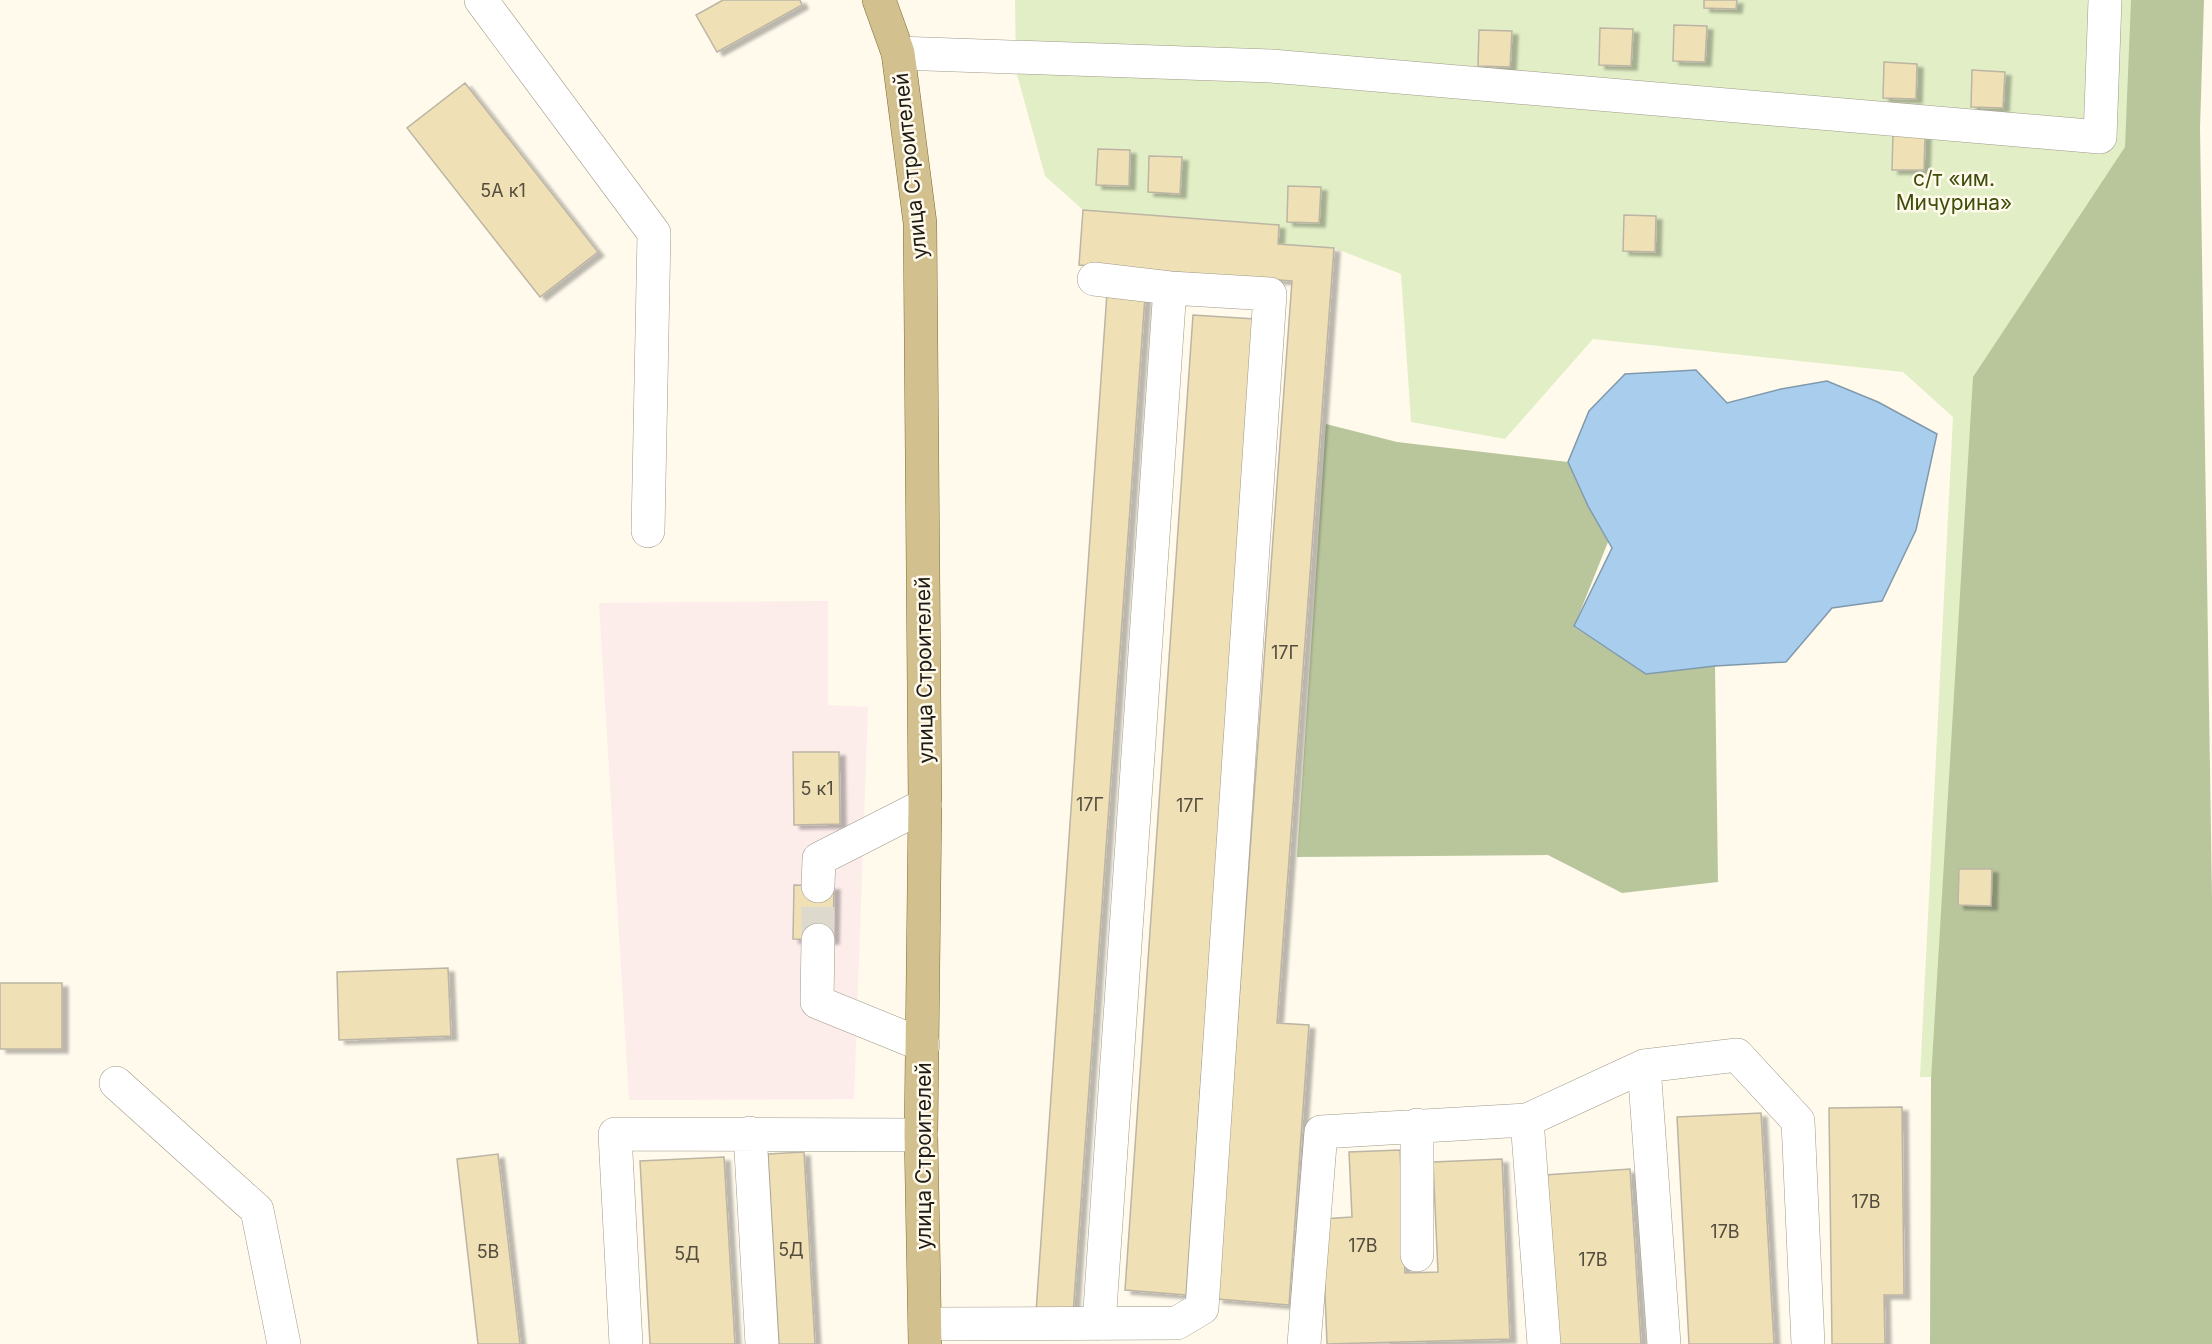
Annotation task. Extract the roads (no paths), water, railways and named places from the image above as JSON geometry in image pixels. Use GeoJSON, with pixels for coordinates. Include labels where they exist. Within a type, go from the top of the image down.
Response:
{"type":"FeatureCollection","features":[{"type":"Feature","properties":{"kind":"main road","name":"улица Строителей"},"geometry":{"type":"LineString","coordinates":[[879,0],[898,53],[920,223],[926,805],[921,1135],[925,1334]]}},
{"type":"Feature","properties":{"kind":"lane"},"geometry":{"type":"LineString","coordinates":[[481,0],[654,232],[648,531]]}},
{"type":"Feature","properties":{"kind":"lane"},"geometry":{"type":"LineString","coordinates":[[898,53],[1271,66],[2100,137],[2105,0]]}},
{"type":"Feature","properties":{"kind":"lane"},"geometry":{"type":"LineString","coordinates":[[925,1334],[1099,1324],[1177,1323],[1202,1308],[1270,294],[1170,288],[1094,279]]}},
{"type":"Feature","properties":{"kind":"lane"},"geometry":{"type":"LineString","coordinates":[[1099,1324],[1170,288]]}},
{"type":"Feature","properties":{"kind":"lane"},"geometry":{"type":"LineString","coordinates":[[819,886],[819,859],[926,805]]}},
{"type":"Feature","properties":{"kind":"lane"},"geometry":{"type":"LineString","coordinates":[[818,940],[817,1002],[923,1045]]}},
{"type":"Feature","properties":{"kind":"lane"},"geometry":{"type":"LineString","coordinates":[[1304,1344],[1321,1132],[1527,1120],[1644,1065],[1737,1055],[1798,1121],[1808,1344]]}},
{"type":"Feature","properties":{"kind":"lane"},"geometry":{"type":"LineString","coordinates":[[1644,1065],[1664,1344]]}},
{"type":"Feature","properties":{"kind":"lane"},"geometry":{"type":"LineString","coordinates":[[116,1083],[257,1210],[284,1344]]}},
{"type":"Feature","properties":{"kind":"lane"},"geometry":{"type":"LineString","coordinates":[[1527,1120],[1544,1344]]}},
{"type":"Feature","properties":{"kind":"lane"},"geometry":{"type":"LineString","coordinates":[[1417,1125],[1417,1255]]}},
{"type":"Feature","properties":{"kind":"lane"},"geometry":{"type":"LineString","coordinates":[[750,1133],[762,1344]]}},
{"type":"Feature","properties":{"kind":"lane"},"geometry":{"type":"LineString","coordinates":[[626,1344],[615,1134],[921,1135]]}},
{"type":"Feature","properties":{"kind":"water"},"geometry":{"type":"Polygon","coordinates":[[[1696,370],[1727,403],[1781,389],[1827,381],[1878,402],[1937,434],[1916,530],[1882,601],[1832,608],[1786,662],[1715,666],[1646,674],[1574,626],[1612,548],[1588,506],[1568,462],[1589,411],[1625,374],[1696,370]]]}},
{"type":"Feature","properties":{"kind":"tunnel"},"geometry":{"type":"LineString","coordinates":[[818,886],[818,940]]}},
{"type":"Feature","properties":{"kind":"park label","name":"с/т «им. Мичурина»"},"geometry":{"type":"Point","coordinates":[1954,190]}}]}
